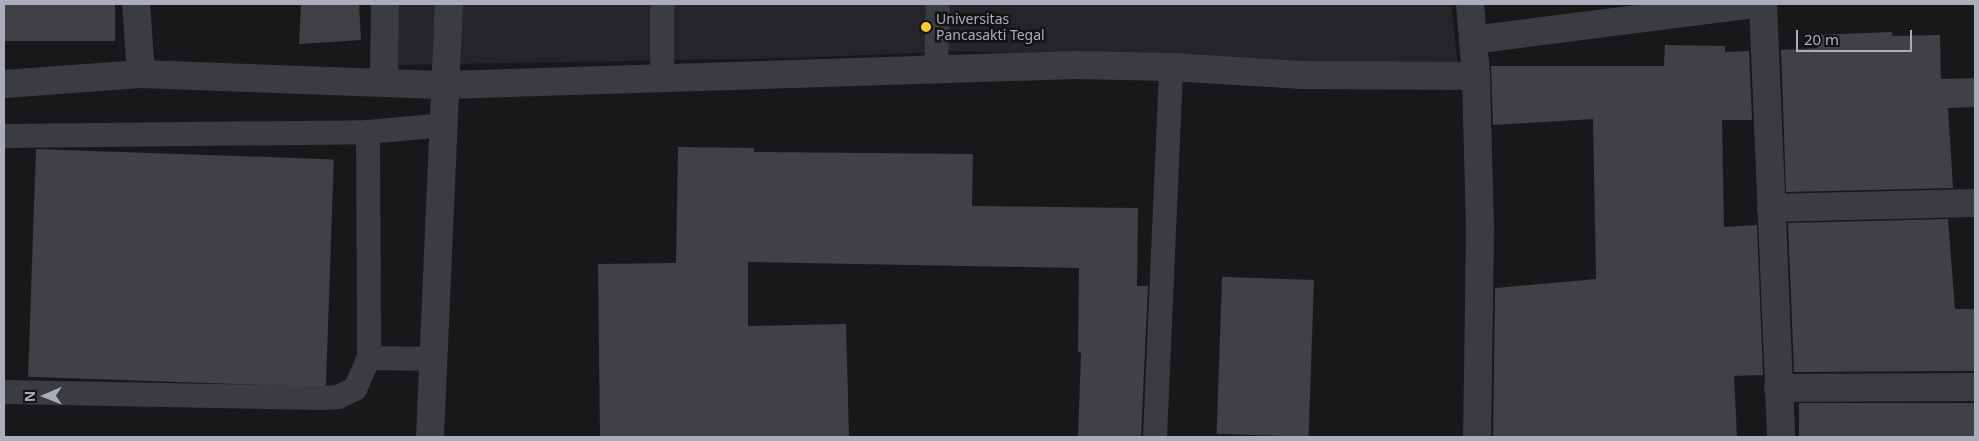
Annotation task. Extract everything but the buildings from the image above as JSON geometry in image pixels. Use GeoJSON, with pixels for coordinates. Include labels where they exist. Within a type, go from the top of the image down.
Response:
{"type":"FeatureCollection","features":[{"type":"Feature","properties":{"kind":"street"},"geometry":{"type":"LineString","coordinates":[[136,4],[141,74]]}},
{"type":"Feature","properties":{"kind":"street"},"geometry":{"type":"LineString","coordinates":[[384,81],[386,4]]}},
{"type":"Feature","properties":{"kind":"street"},"geometry":{"type":"LineString","coordinates":[[430,437],[447,84],[449,4]]}},
{"type":"Feature","properties":{"kind":"street"},"geometry":{"type":"LineString","coordinates":[[1470,4],[1476,76],[1480,230],[1477,437]]}},
{"type":"Feature","properties":{"kind":"street"},"geometry":{"type":"LineString","coordinates":[[1473,40],[1754,4]]}},
{"type":"Feature","properties":{"kind":"street"},"geometry":{"type":"LineString","coordinates":[[1763,4],[1781,437]]}},
{"type":"Feature","properties":{"kind":"street"},"geometry":{"type":"LineString","coordinates":[[4,84],[141,74],[447,84],[936,71],[1074,65],[1172,67],[1301,75],[1476,76]]}},
{"type":"Feature","properties":{"kind":"street"},"geometry":{"type":"LineString","coordinates":[[1771,208],[1975,203]]}},
{"type":"Feature","properties":{"kind":"street"},"geometry":{"type":"LineString","coordinates":[[1778,388],[1975,387]]}},
{"type":"Feature","properties":{"kind":"lane"},"geometry":{"type":"LineString","coordinates":[[662,4],[662,78]]}},
{"type":"Feature","properties":{"kind":"lane"},"geometry":{"type":"LineString","coordinates":[[936,71],[938,4]]}},
{"type":"Feature","properties":{"kind":"lane"},"geometry":{"type":"LineString","coordinates":[[1155,437],[1172,67]]}},
{"type":"Feature","properties":{"kind":"lane"},"geometry":{"type":"LineString","coordinates":[[4,136],[368,132],[445,125]]}},
{"type":"Feature","properties":{"kind":"lane"},"geometry":{"type":"LineString","coordinates":[[4,392],[330,398],[355,389],[369,358],[368,132]]}},
{"type":"Feature","properties":{"kind":"lane"},"geometry":{"type":"LineString","coordinates":[[369,358],[434,359]]}},
{"type":"Feature","properties":{"kind":"shaded area","name":"Universitas Pancasakti Tegal"},"geometry":{"type":"Polygon","coordinates":[[[398,4],[1451,4],[1458,67],[959,51],[796,58],[398,65],[398,4]]]}},
{"type":"Feature","properties":{"kind":"place","name":"Universitas Pancasakti Tegal"},"geometry":{"type":"Point","coordinates":[926,27]}}]}
